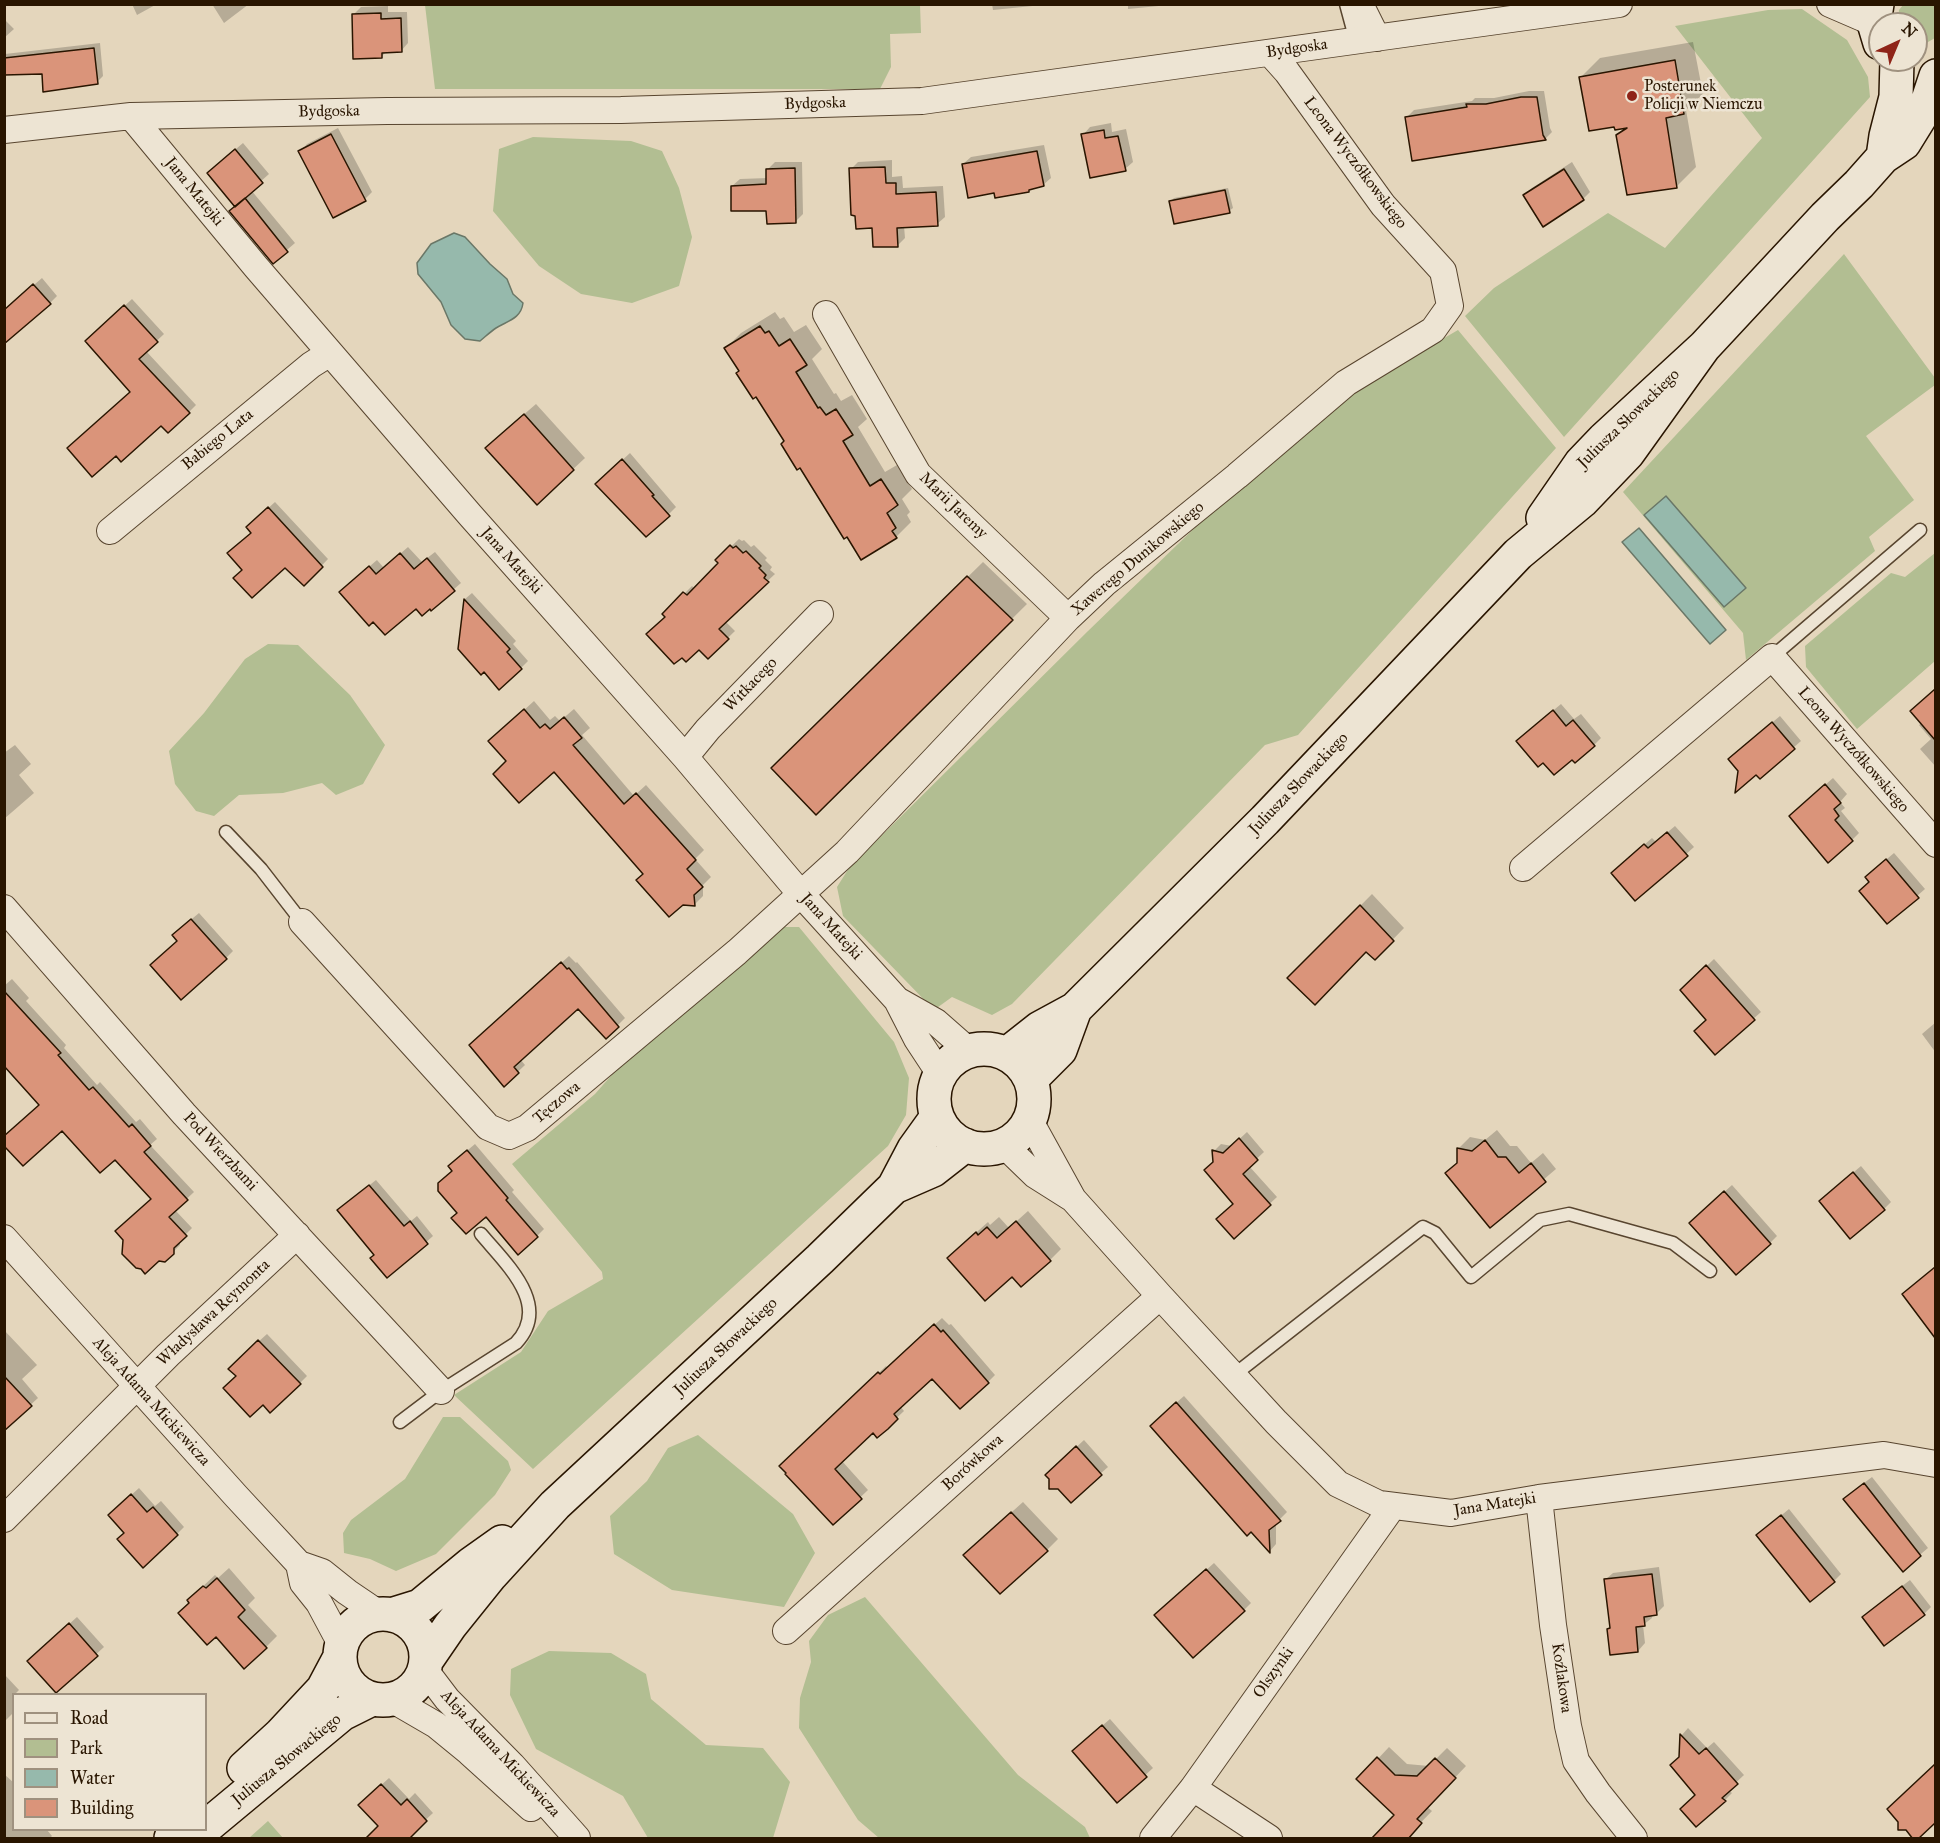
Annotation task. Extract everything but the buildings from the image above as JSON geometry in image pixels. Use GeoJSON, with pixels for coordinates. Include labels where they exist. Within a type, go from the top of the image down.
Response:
{"type":"FeatureCollection","features":[{"type":"Feature","properties":{"kind":"street"},"geometry":{"type":"LineString","coordinates":[[1360,4],[1366,39]]}},
{"type":"Feature","properties":{"kind":"street","name":"Bydgoska"},"geometry":{"type":"LineString","coordinates":[[4,130],[131,116],[387,111],[621,110],[922,101],[1619,4]]}},
{"type":"Feature","properties":{"kind":"street"},"geometry":{"type":"LineString","coordinates":[[1830,4],[1868,20]]}},
{"type":"Feature","properties":{"kind":"street","name":"Leona Wyczółkowskiego"},"geometry":{"type":"LineString","coordinates":[[1270,53],[1287,72],[1383,205],[1443,272],[1450,306]]}},
{"type":"Feature","properties":{"kind":"street"},"geometry":{"type":"LineString","coordinates":[[1883,157],[1896,97],[1897,72]]}},
{"type":"Feature","properties":{"kind":"street","name":"Juliusza Słowackiego"},"geometry":{"type":"LineString","coordinates":[[1007,1054],[1040,1028],[1075,1009],[1264,820],[1518,554],[1581,463],[1704,347],[1883,157],[1904,143],[1925,109],[1935,76]]}},
{"type":"Feature","properties":{"kind":"street","name":"Jana Matejki"},"geometry":{"type":"LineString","coordinates":[[131,116],[330,353],[685,758],[800,893],[897,1000],[917,1039],[940,1074]]}},
{"type":"Feature","properties":{"kind":"street","name":"Xawerego Dunikowskiego"},"geometry":{"type":"LineString","coordinates":[[800,893],[847,852],[1068,618],[1104,584],[1237,476],[1346,383],[1433,330],[1450,306]]}},
{"type":"Feature","properties":{"kind":"street","name":"Marii Jaremy"},"geometry":{"type":"LineString","coordinates":[[826,314],[918,474],[1068,618]]}},
{"type":"Feature","properties":{"kind":"street","name":"Babiego Lata"},"geometry":{"type":"LineString","coordinates":[[110,531],[311,364],[330,353]]}},
{"type":"Feature","properties":{"kind":"street","name":"Witkacego"},"geometry":{"type":"LineString","coordinates":[[685,758],[708,729],[820,614]]}},
{"type":"Feature","properties":{"kind":"street"},"geometry":{"type":"LineString","coordinates":[[1523,868],[1772,657]]}},
{"type":"Feature","properties":{"kind":"street","name":"Leona Wyczółkowskiego"},"geometry":{"type":"LineString","coordinates":[[1772,657],[1935,844]]}},
{"type":"Feature","properties":{"kind":"street","name":"Tęczowa"},"geometry":{"type":"LineString","coordinates":[[302,922],[488,1127],[509,1136],[527,1128],[737,952],[800,893]]}},
{"type":"Feature","properties":{"kind":"street","name":"Pod Wierzbami"},"geometry":{"type":"LineString","coordinates":[[4,908],[184,1114],[441,1391]]}},
{"type":"Feature","properties":{"kind":"street","name":"Jana Matejki"},"geometry":{"type":"LineString","coordinates":[[897,1000],[936,1022],[969,1050]]}},
{"type":"Feature","properties":{"kind":"street","name":"Juliusza Słowackiego"},"geometry":{"type":"LineString","coordinates":[[1031,1079],[1060,1050],[1075,1009]]}},
{"type":"Feature","properties":{"kind":"street"},"geometry":{"type":"LineString","coordinates":[[995,1049],[1007,1054],[1021,1064],[1031,1079],[1034,1100],[1030,1121],[1019,1135],[1004,1145],[984,1149],[964,1145],[948,1134],[937,1117],[934,1102],[935,1088],[940,1074],[952,1060],[969,1050],[995,1049]]}},
{"type":"Feature","properties":{"kind":"street","name":"Juliusza Słowackiego"},"geometry":{"type":"LineString","coordinates":[[426,1665],[450,1626],[490,1575],[555,1504],[820,1259],[894,1187],[914,1149],[937,1117]]}},
{"type":"Feature","properties":{"kind":"street","name":"Jana Matejki"},"geometry":{"type":"LineString","coordinates":[[1030,1121],[1073,1199],[1160,1296],[1276,1422],[1338,1484],[1379,1504],[1451,1513],[1539,1498],[1884,1455],[1935,1464]]}},
{"type":"Feature","properties":{"kind":"street","name":"Juliusza Słowackiego"},"geometry":{"type":"LineString","coordinates":[[894,1187],[933,1170],[964,1145]]}},
{"type":"Feature","properties":{"kind":"street","name":"Jana Matejki"},"geometry":{"type":"LineString","coordinates":[[1004,1145],[1035,1175],[1073,1199]]}},
{"type":"Feature","properties":{"kind":"street","name":"Władysława Reymonta"},"geometry":{"type":"LineString","coordinates":[[4,1519],[137,1386],[297,1235]]}},
{"type":"Feature","properties":{"kind":"street","name":"Aleja Adama Mickiewicza"},"geometry":{"type":"LineString","coordinates":[[4,1238],[299,1564],[322,1572],[347,1592],[386,1615]]}},
{"type":"Feature","properties":{"kind":"street","name":"Borówkowa"},"geometry":{"type":"LineString","coordinates":[[786,1631],[1160,1296]]}},
{"type":"Feature","properties":{"kind":"street","name":"Koźlakowa"},"geometry":{"type":"LineString","coordinates":[[1539,1498],[1553,1625],[1568,1726],[1576,1761],[1598,1794],[1634,1839]]}},
{"type":"Feature","properties":{"kind":"street","name":"Juliusza Słowackiego"},"geometry":{"type":"LineString","coordinates":[[386,1615],[420,1606],[471,1564],[555,1504]]}},
{"type":"Feature","properties":{"kind":"street","name":"Olszynki"},"geometry":{"type":"LineString","coordinates":[[1153,1839],[1193,1788],[1393,1506]]}},
{"type":"Feature","properties":{"kind":"street","name":"Aleja Adama Mickiewicza"},"geometry":{"type":"LineString","coordinates":[[299,1564],[303,1583],[319,1603],[341,1651]]}},
{"type":"Feature","properties":{"kind":"street"},"geometry":{"type":"LineString","coordinates":[[386,1615],[405,1620],[416,1630],[423,1641],[426,1665],[420,1680],[411,1690],[382,1699],[363,1695],[351,1686],[342,1670],[341,1651],[346,1636],[356,1625],[373,1616],[386,1615]]}},
{"type":"Feature","properties":{"kind":"street","name":"Juliusza Słowackiego"},"geometry":{"type":"LineString","coordinates":[[207,1802],[280,1736],[323,1689],[341,1651]]}},
{"type":"Feature","properties":{"kind":"street","name":"Aleja Adama Mickiewicza"},"geometry":{"type":"LineString","coordinates":[[426,1665],[447,1700],[512,1765],[577,1839]]}},
{"type":"Feature","properties":{"kind":"street","name":"Juliusza Słowackiego"},"geometry":{"type":"LineString","coordinates":[[207,1826],[342,1714],[382,1699]]}},
{"type":"Feature","properties":{"kind":"street","name":"Aleja Adama Mickiewicza"},"geometry":{"type":"LineString","coordinates":[[382,1699],[436,1725],[565,1839]]}},
{"type":"Feature","properties":{"kind":"street"},"geometry":{"type":"LineString","coordinates":[[1193,1788],[1269,1839]]}},
{"type":"Feature","properties":{"kind":"lane"},"geometry":{"type":"LineString","coordinates":[[1346,4],[1366,39]]}},
{"type":"Feature","properties":{"kind":"lane"},"geometry":{"type":"LineString","coordinates":[[1772,657],[1920,530]]}},
{"type":"Feature","properties":{"kind":"lane"},"geometry":{"type":"LineString","coordinates":[[226,832],[261,869],[302,922]]}},
{"type":"Feature","properties":{"kind":"lane"},"geometry":{"type":"LineString","coordinates":[[1234,1375],[1423,1227],[1435,1233],[1471,1277],[1540,1220],[1569,1214],[1673,1243],[1710,1271]]}},
{"type":"Feature","properties":{"kind":"lane"},"geometry":{"type":"LineString","coordinates":[[400,1422],[441,1391],[516,1343],[525,1334],[530,1313],[527,1295],[518,1277],[481,1234]]}},
{"type":"Feature","properties":{"kind":"green space"},"geometry":{"type":"Polygon","coordinates":[[[425,5],[920,5],[921,33],[890,34],[891,67],[880,89],[435,89],[425,5]]]}},
{"type":"Feature","properties":{"kind":"green space"},"geometry":{"type":"Polygon","coordinates":[[[1903,5],[1935,5],[1935,38],[1928,42],[1928,12],[1899,12],[1903,5]]]}},
{"type":"Feature","properties":{"kind":"green space"},"geometry":{"type":"Polygon","coordinates":[[[1802,9],[1847,40],[1868,77],[1870,97],[1564,437],[1465,316],[1494,288],[1608,213],[1665,248],[1762,138],[1675,26],[1768,10],[1802,9]]]}},
{"type":"Feature","properties":{"kind":"green space"},"geometry":{"type":"Polygon","coordinates":[[[533,137],[631,141],[662,151],[679,188],[692,237],[679,286],[632,303],[581,294],[539,266],[493,211],[499,149],[533,137]]]}},
{"type":"Feature","properties":{"kind":"green space"},"geometry":{"type":"Polygon","coordinates":[[[1844,254],[1935,378],[1935,385],[1866,436],[1914,500],[1869,537],[1875,551],[1746,660],[1743,633],[1623,492],[1844,254]]]}},
{"type":"Feature","properties":{"kind":"green space"},"geometry":{"type":"Polygon","coordinates":[[[1458,330],[1556,448],[1298,735],[1265,745],[1012,1004],[992,1015],[952,997],[934,1010],[843,916],[837,887],[849,868],[1208,515],[1352,392],[1458,330]]]}},
{"type":"Feature","properties":{"kind":"green space"},"geometry":{"type":"Polygon","coordinates":[[[1935,553],[1935,661],[1857,729],[1806,667],[1805,646],[1891,573],[1905,577],[1935,553]]]}},
{"type":"Feature","properties":{"kind":"green space"},"geometry":{"type":"Polygon","coordinates":[[[268,644],[298,645],[350,695],[385,745],[363,784],[336,795],[322,783],[283,793],[239,795],[214,816],[196,811],[175,784],[169,751],[204,713],[245,659],[268,644]]]}},
{"type":"Feature","properties":{"kind":"green space"},"geometry":{"type":"Polygon","coordinates":[[[781,927],[799,927],[894,1042],[909,1078],[906,1115],[888,1146],[533,1469],[454,1395],[521,1352],[548,1311],[603,1279],[602,1272],[512,1164],[595,1094],[639,1044],[781,927]]]}},
{"type":"Feature","properties":{"kind":"green space"},"geometry":{"type":"Polygon","coordinates":[[[443,1417],[460,1417],[508,1461],[511,1470],[495,1495],[436,1554],[396,1571],[370,1559],[344,1553],[343,1533],[351,1520],[405,1479],[443,1417]]]}},
{"type":"Feature","properties":{"kind":"green space"},"geometry":{"type":"Polygon","coordinates":[[[698,1435],[793,1514],[815,1553],[784,1607],[672,1590],[614,1554],[610,1516],[647,1481],[668,1448],[698,1435]]]}},
{"type":"Feature","properties":{"kind":"green space"},"geometry":{"type":"Polygon","coordinates":[[[865,1597],[1018,1775],[1085,1827],[1090,1838],[879,1838],[858,1820],[799,1728],[800,1698],[811,1662],[809,1641],[828,1615],[865,1597]]]}},
{"type":"Feature","properties":{"kind":"green space"},"geometry":{"type":"Polygon","coordinates":[[[549,1651],[611,1653],[646,1674],[651,1699],[706,1745],[763,1748],[790,1782],[773,1838],[648,1838],[623,1796],[536,1749],[510,1695],[511,1669],[549,1651]]]}},
{"type":"Feature","properties":{"kind":"green space"},"geometry":{"type":"Polygon","coordinates":[[[268,1821],[283,1838],[249,1838],[268,1821]]]}},
{"type":"Feature","properties":{"kind":"water"},"geometry":{"type":"Polygon","coordinates":[[[454,233],[465,237],[507,279],[513,294],[523,303],[516,316],[480,341],[465,339],[451,325],[441,302],[418,274],[417,263],[431,244],[454,233]]]}},
{"type":"Feature","properties":{"kind":"water"},"geometry":{"type":"Polygon","coordinates":[[[1666,496],[1746,588],[1724,607],[1644,515],[1666,496]]]}},
{"type":"Feature","properties":{"kind":"water"},"geometry":{"type":"Polygon","coordinates":[[[1639,528],[1726,630],[1710,644],[1622,542],[1639,528]]]}},
{"type":"Feature","properties":{"kind":"place","name":"Posterunek Policji w Niemczu"},"geometry":{"type":"Point","coordinates":[1632,96]}}]}
